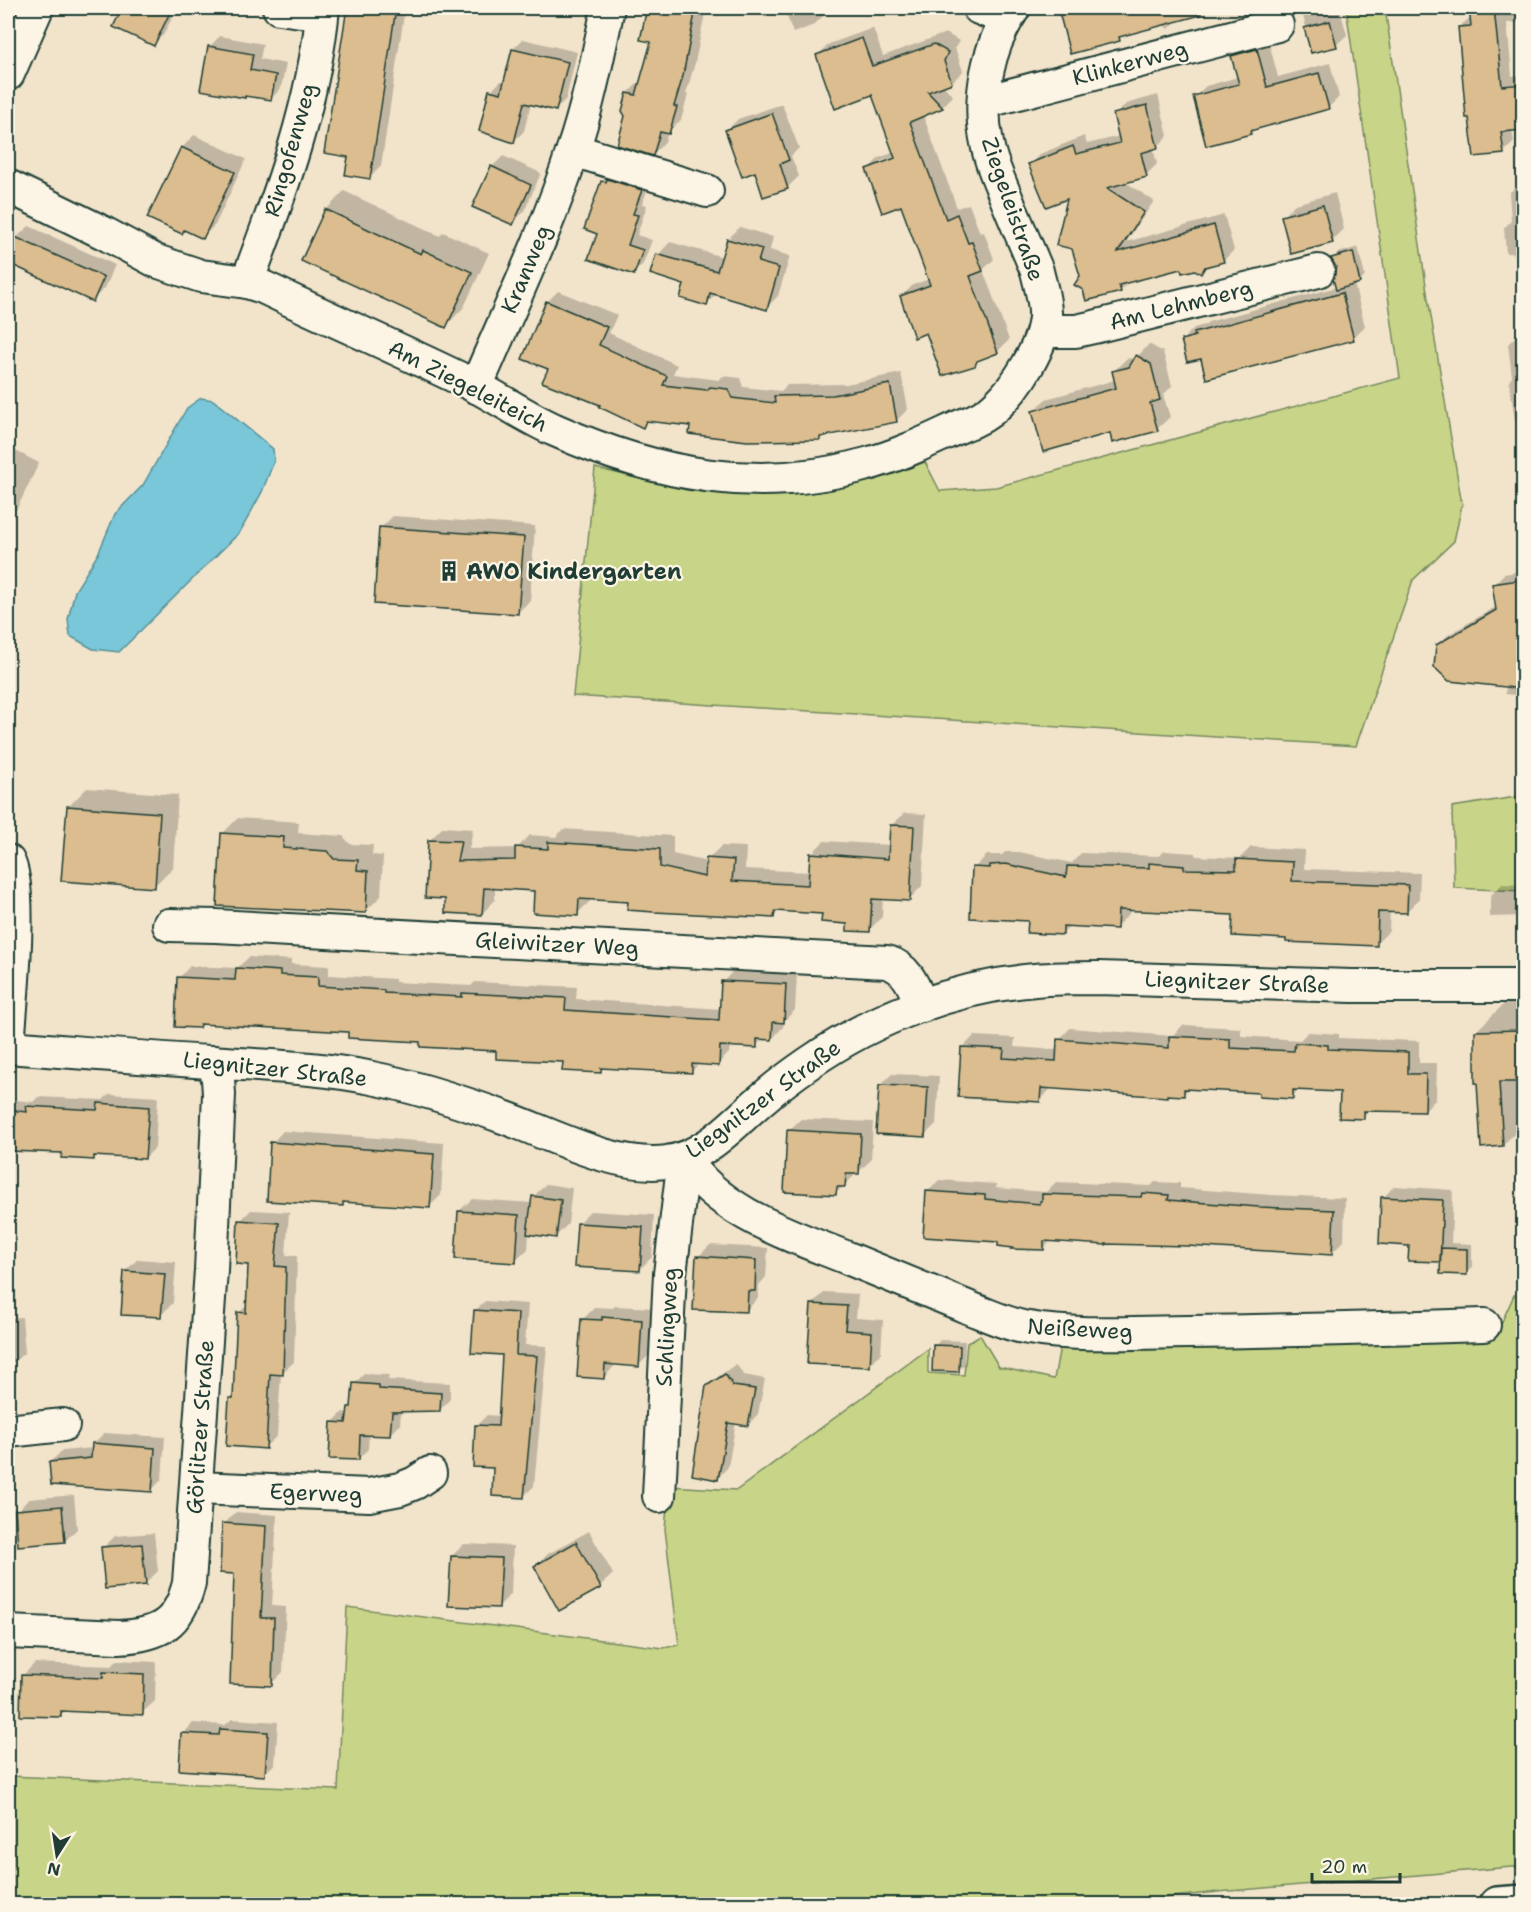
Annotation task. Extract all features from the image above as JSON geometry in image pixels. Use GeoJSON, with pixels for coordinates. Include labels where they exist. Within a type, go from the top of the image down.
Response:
{"type":"FeatureCollection","features":[{"type":"Feature","properties":{"kind":"highway"},"geometry":{"type":"LineString","coordinates":[[1497,1905],[1524,1902]]}},
{"type":"Feature","properties":{"kind":"street"},"geometry":{"type":"LineString","coordinates":[[8,74],[37,8]]}},
{"type":"Feature","properties":{"kind":"street","name":"Ringofenweg"},"geometry":{"type":"LineString","coordinates":[[248,282],[291,164],[308,97],[323,11],[279,8]]}},
{"type":"Feature","properties":{"kind":"street","name":"Kranweg"},"geometry":{"type":"LineString","coordinates":[[476,387],[540,239],[573,150],[590,90],[608,8]]}},
{"type":"Feature","properties":{"kind":"street","name":"Ziegeleistraße"},"geometry":{"type":"LineString","coordinates":[[948,432],[986,414],[1018,380],[1037,348],[1043,332],[1045,317],[1037,271],[992,163],[987,142],[984,102],[990,56],[997,37],[999,11]]}},
{"type":"Feature","properties":{"kind":"street","name":"Klinkerweg"},"geometry":{"type":"LineString","coordinates":[[984,102],[1277,25]]}},
{"type":"Feature","properties":{"kind":"street"},"geometry":{"type":"LineString","coordinates":[[573,150],[707,191]]}},
{"type":"Feature","properties":{"kind":"street","name":"Am Ziegeleiteich"},"geometry":{"type":"LineString","coordinates":[[8,186],[156,261],[201,276],[248,282],[263,287],[476,387],[554,429],[651,466],[722,477],[776,478],[825,474],[868,464],[948,432]]}},
{"type":"Feature","properties":{"kind":"street","name":"Am Lehmberg"},"geometry":{"type":"LineString","coordinates":[[1043,332],[1076,331],[1094,327],[1318,270]]}},
{"type":"Feature","properties":{"kind":"street"},"geometry":{"type":"LineString","coordinates":[[8,861],[12,867],[14,879],[15,938],[8,1047]]}},
{"type":"Feature","properties":{"kind":"street","name":"Gleiwitzer Weg"},"geometry":{"type":"LineString","coordinates":[[169,925],[887,962],[896,965],[910,978],[922,1006]]}},
{"type":"Feature","properties":{"kind":"street","name":"Liegnitzer Straße"},"geometry":{"type":"LineString","coordinates":[[8,1047],[278,1065],[373,1078],[461,1103],[594,1152],[653,1163],[684,1158],[706,1146],[807,1064],[880,1022],[922,1006],[1000,984],[1058,978],[1099,978],[1352,986],[1524,986]]}},
{"type":"Feature","properties":{"kind":"street","name":"Görlitzer Straße"},"geometry":{"type":"LineString","coordinates":[[8,1632],[136,1636],[160,1628],[172,1620],[179,1611],[189,1583],[211,1269],[219,1094],[214,1062]]}},
{"type":"Feature","properties":{"kind":"street","name":"Neißeweg"},"geometry":{"type":"LineString","coordinates":[[684,1158],[703,1183],[748,1215],[802,1240],[1006,1323],[1029,1328],[1055,1332],[1273,1331],[1484,1325]]}},
{"type":"Feature","properties":{"kind":"street","name":"Schlingweg"},"geometry":{"type":"LineString","coordinates":[[659,1496],[670,1274],[684,1158]]}},
{"type":"Feature","properties":{"kind":"street"},"geometry":{"type":"LineString","coordinates":[[8,1431],[63,1425]]}},
{"type":"Feature","properties":{"kind":"street","name":"Egerweg"},"geometry":{"type":"LineString","coordinates":[[196,1488],[369,1496],[400,1490],[430,1473]]}},
{"type":"Feature","properties":{"kind":"green space"},"geometry":{"type":"Polygon","coordinates":[[[1346,8],[1385,8],[1427,292],[1462,505],[1454,541],[1413,580],[1356,746],[573,696],[595,468],[687,490],[753,495],[825,490],[875,480],[925,462],[940,491],[996,487],[1400,378],[1346,8]]]}},
{"type":"Feature","properties":{"kind":"green space"},"geometry":{"type":"Polygon","coordinates":[[[1523,796],[1523,891],[1454,888],[1452,807],[1523,796]]]}},
{"type":"Feature","properties":{"kind":"green space"},"geometry":{"type":"Polygon","coordinates":[[[1514,1295],[1523,1295],[1523,1866],[1218,1892],[1109,1904],[8,1904],[8,1776],[338,1790],[347,1607],[663,1648],[679,1645],[665,1529],[669,1486],[737,1490],[928,1349],[928,1373],[964,1375],[967,1343],[980,1335],[999,1367],[1054,1379],[1061,1341],[1495,1337],[1514,1295]]]}},
{"type":"Feature","properties":{"kind":"water"},"geometry":{"type":"Polygon","coordinates":[[[201,398],[213,400],[273,449],[274,461],[262,492],[240,532],[119,652],[93,649],[70,636],[68,619],[75,591],[98,554],[115,514],[143,485],[187,408],[201,398]]]}},
{"type":"Feature","properties":{"kind":"building"},"geometry":{"type":"Polygon","coordinates":[[[122,8],[172,8],[154,46],[113,27],[122,8]]]}},
{"type":"Feature","properties":{"kind":"building"},"geometry":{"type":"Polygon","coordinates":[[[347,8],[396,8],[370,179],[345,175],[348,157],[324,153],[347,8]]]}},
{"type":"Feature","properties":{"kind":"building"},"geometry":{"type":"Polygon","coordinates":[[[647,8],[668,8],[695,13],[683,76],[674,106],[677,107],[669,134],[660,132],[653,156],[617,145],[625,116],[622,111],[627,93],[636,95],[651,42],[640,40],[647,8]]]}},
{"type":"Feature","properties":{"kind":"building"},"geometry":{"type":"Polygon","coordinates":[[[1075,8],[1200,8],[1201,15],[1119,37],[1120,41],[1070,54],[1059,12],[1075,8]]]}},
{"type":"Feature","properties":{"kind":"building"},"geometry":{"type":"Polygon","coordinates":[[[1469,8],[1494,8],[1502,86],[1524,84],[1524,130],[1501,132],[1504,154],[1474,157],[1469,118],[1466,118],[1458,27],[1471,26],[1469,8]]]}},
{"type":"Feature","properties":{"kind":"building"},"geometry":{"type":"Polygon","coordinates":[[[1330,21],[1337,47],[1311,53],[1304,28],[1330,21]]]}},
{"type":"Feature","properties":{"kind":"building"},"geometry":{"type":"Polygon","coordinates":[[[862,38],[872,66],[934,44],[948,52],[944,61],[952,83],[928,92],[943,108],[910,122],[946,219],[957,214],[968,243],[972,242],[983,271],[970,276],[998,353],[977,361],[975,366],[942,376],[926,333],[914,338],[900,296],[930,285],[901,206],[882,213],[866,169],[895,158],[872,95],[835,109],[816,55],[862,38]]]}},
{"type":"Feature","properties":{"kind":"building"},"geometry":{"type":"Polygon","coordinates":[[[208,46],[253,54],[250,70],[276,75],[271,100],[200,90],[208,46]]]}},
{"type":"Feature","properties":{"kind":"building"},"geometry":{"type":"Polygon","coordinates":[[[512,49],[568,62],[556,111],[524,103],[514,143],[479,131],[489,90],[501,93],[512,49]]]}},
{"type":"Feature","properties":{"kind":"building"},"geometry":{"type":"Polygon","coordinates":[[[1257,49],[1267,87],[1319,73],[1329,109],[1206,146],[1193,96],[1239,84],[1231,56],[1257,49]]]}},
{"type":"Feature","properties":{"kind":"building"},"geometry":{"type":"Polygon","coordinates":[[[1147,105],[1158,148],[1141,153],[1147,177],[1107,188],[1144,212],[1118,252],[1214,225],[1224,262],[1205,267],[1201,274],[1195,270],[1182,273],[1181,269],[1119,285],[1121,292],[1086,301],[1083,290],[1074,285],[1080,276],[1072,249],[1056,245],[1067,199],[1046,207],[1028,164],[1073,146],[1076,154],[1120,143],[1113,114],[1147,105]]]}},
{"type":"Feature","properties":{"kind":"building"},"geometry":{"type":"Polygon","coordinates":[[[772,113],[789,160],[780,164],[788,189],[763,197],[755,172],[742,177],[725,130],[772,113]]]}},
{"type":"Feature","properties":{"kind":"building"},"geometry":{"type":"Polygon","coordinates":[[[181,147],[235,172],[203,239],[184,230],[182,234],[147,218],[181,147]]]}},
{"type":"Feature","properties":{"kind":"building"},"geometry":{"type":"Polygon","coordinates":[[[491,166],[531,185],[513,225],[472,207],[491,166]]]}},
{"type":"Feature","properties":{"kind":"building"},"geometry":{"type":"Polygon","coordinates":[[[607,179],[642,190],[633,214],[638,215],[628,245],[643,250],[634,275],[588,259],[597,234],[584,229],[601,181],[606,182],[607,179]]]}},
{"type":"Feature","properties":{"kind":"building"},"geometry":{"type":"Polygon","coordinates":[[[1323,205],[1333,243],[1291,254],[1281,216],[1323,205]]]}},
{"type":"Feature","properties":{"kind":"building"},"geometry":{"type":"Polygon","coordinates":[[[325,209],[421,254],[423,250],[472,272],[446,328],[301,261],[325,209]]]}},
{"type":"Feature","properties":{"kind":"building"},"geometry":{"type":"Polygon","coordinates":[[[15,237],[104,277],[93,302],[8,263],[8,254],[15,237]]]}},
{"type":"Feature","properties":{"kind":"building"},"geometry":{"type":"Polygon","coordinates":[[[727,239],[762,249],[758,262],[779,268],[767,310],[710,293],[707,306],[680,298],[684,285],[650,274],[656,254],[717,271],[727,239]]]}},
{"type":"Feature","properties":{"kind":"building"},"geometry":{"type":"Polygon","coordinates":[[[1353,252],[1360,283],[1336,290],[1333,279],[1336,267],[1331,258],[1353,252]]]}},
{"type":"Feature","properties":{"kind":"building"},"geometry":{"type":"Polygon","coordinates":[[[1342,293],[1354,340],[1206,379],[1201,359],[1187,362],[1181,340],[1195,336],[1194,333],[1342,293]]]}},
{"type":"Feature","properties":{"kind":"building"},"geometry":{"type":"Polygon","coordinates":[[[546,301],[607,327],[599,345],[667,376],[663,385],[707,390],[710,387],[728,389],[732,398],[775,403],[774,396],[833,395],[890,384],[897,422],[820,437],[820,440],[747,441],[689,434],[690,426],[646,421],[643,428],[599,407],[600,405],[542,382],[548,369],[522,359],[546,301]]]}},
{"type":"Feature","properties":{"kind":"building"},"geometry":{"type":"Polygon","coordinates":[[[1136,355],[1151,364],[1160,400],[1150,403],[1158,431],[1112,443],[1110,433],[1043,452],[1032,411],[1116,388],[1112,371],[1129,367],[1136,355]]]}},
{"type":"Feature","properties":{"kind":"building","name":"AWO Kindergarten"},"geometry":{"type":"Polygon","coordinates":[[[379,527],[524,537],[518,614],[374,604],[379,527]]]}},
{"type":"Feature","properties":{"kind":"building"},"geometry":{"type":"Polygon","coordinates":[[[1519,580],[1524,607],[1524,689],[1449,681],[1434,667],[1436,645],[1496,610],[1492,584],[1519,580]]]}},
{"type":"Feature","properties":{"kind":"building"},"geometry":{"type":"Polygon","coordinates":[[[67,806],[160,813],[155,888],[61,881],[67,806]]]}},
{"type":"Feature","properties":{"kind":"building"},"geometry":{"type":"Polygon","coordinates":[[[890,825],[914,826],[910,901],[872,899],[870,932],[847,931],[847,924],[821,922],[822,914],[775,911],[774,918],[654,912],[627,910],[628,902],[579,899],[578,916],[533,913],[534,891],[484,888],[482,915],[445,913],[445,899],[425,898],[428,840],[461,841],[457,861],[515,860],[515,847],[548,849],[548,842],[660,849],[660,867],[705,877],[706,858],[734,860],[732,881],[808,885],[810,853],[888,859],[890,825]]]}},
{"type":"Feature","properties":{"kind":"building"},"geometry":{"type":"Polygon","coordinates":[[[221,833],[284,837],[283,848],[327,851],[334,859],[358,860],[357,870],[368,871],[366,913],[217,906],[221,833]]]}},
{"type":"Feature","properties":{"kind":"building"},"geometry":{"type":"Polygon","coordinates":[[[1236,859],[1293,862],[1292,881],[1408,885],[1407,913],[1378,912],[1377,946],[1286,942],[1286,939],[1232,936],[1233,915],[1118,910],[1117,929],[1063,926],[1063,935],[1027,933],[1028,921],[970,918],[972,867],[990,868],[990,865],[1006,864],[1066,877],[1067,866],[1149,868],[1149,863],[1184,866],[1184,869],[1236,870],[1236,859]]]}},
{"type":"Feature","properties":{"kind":"building"},"geometry":{"type":"Polygon","coordinates":[[[236,968],[280,971],[280,975],[318,977],[318,986],[384,990],[384,993],[462,997],[462,993],[566,998],[565,1010],[719,1020],[721,981],[786,984],[784,1023],[773,1022],[772,1040],[757,1039],[757,1048],[720,1046],[719,1066],[692,1064],[692,1073],[601,1068],[601,1073],[562,1071],[563,1062],[496,1059],[496,1051],[420,1047],[420,1042],[348,1038],[348,1032],[200,1024],[199,1028],[175,1027],[177,977],[235,980],[236,968]]]}},
{"type":"Feature","properties":{"kind":"building"},"geometry":{"type":"Polygon","coordinates":[[[1524,1030],[1524,1082],[1499,1082],[1503,1146],[1481,1148],[1477,1083],[1475,1083],[1475,1031],[1524,1030]]]}},
{"type":"Feature","properties":{"kind":"building"},"geometry":{"type":"Polygon","coordinates":[[[1169,1036],[1230,1039],[1230,1048],[1294,1051],[1295,1043],[1328,1045],[1328,1049],[1408,1052],[1408,1074],[1426,1074],[1425,1112],[1364,1111],[1364,1119],[1339,1118],[1340,1092],[1293,1090],[1293,1099],[1259,1097],[1259,1093],[1184,1089],[1184,1096],[1167,1095],[1167,1097],[1041,1088],[1040,1102],[958,1097],[961,1047],[1004,1049],[1003,1058],[1056,1061],[1057,1039],[1169,1048],[1169,1036]]]}},
{"type":"Feature","properties":{"kind":"building"},"geometry":{"type":"Polygon","coordinates":[[[879,1085],[928,1087],[925,1137],[876,1134],[879,1085]]]}},
{"type":"Feature","properties":{"kind":"building"},"geometry":{"type":"Polygon","coordinates":[[[98,1103],[149,1107],[145,1159],[94,1156],[94,1160],[61,1158],[62,1153],[8,1151],[8,1110],[27,1112],[26,1106],[97,1110],[98,1103]]]}},
{"type":"Feature","properties":{"kind":"building"},"geometry":{"type":"Polygon","coordinates":[[[787,1130],[861,1134],[859,1174],[846,1174],[845,1187],[837,1187],[836,1195],[784,1192],[787,1130]]]}},
{"type":"Feature","properties":{"kind":"building"},"geometry":{"type":"Polygon","coordinates":[[[270,1142],[434,1154],[430,1208],[343,1202],[343,1206],[267,1201],[270,1142]]]}},
{"type":"Feature","properties":{"kind":"building"},"geometry":{"type":"Polygon","coordinates":[[[926,1191],[985,1195],[985,1199],[1040,1204],[1042,1194],[1141,1197],[1142,1193],[1169,1195],[1168,1200],[1334,1210],[1332,1255],[1187,1246],[1106,1245],[1044,1241],[1044,1250],[1011,1249],[998,1246],[998,1242],[923,1237],[926,1191]]]}},
{"type":"Feature","properties":{"kind":"building"},"geometry":{"type":"Polygon","coordinates":[[[532,1196],[561,1200],[556,1238],[527,1234],[532,1196]]]}},
{"type":"Feature","properties":{"kind":"building"},"geometry":{"type":"Polygon","coordinates":[[[1381,1197],[1443,1200],[1440,1262],[1408,1261],[1409,1246],[1379,1244],[1381,1197]]]}},
{"type":"Feature","properties":{"kind":"building"},"geometry":{"type":"Polygon","coordinates":[[[458,1211],[519,1215],[516,1263],[455,1259],[458,1211]]]}},
{"type":"Feature","properties":{"kind":"building"},"geometry":{"type":"Polygon","coordinates":[[[238,1220],[279,1223],[275,1266],[286,1267],[283,1375],[270,1374],[266,1449],[226,1446],[229,1398],[233,1398],[237,1312],[246,1313],[248,1265],[236,1264],[238,1220]]]}},
{"type":"Feature","properties":{"kind":"building"},"geometry":{"type":"Polygon","coordinates":[[[577,1223],[643,1227],[640,1271],[574,1267],[577,1223]]]}},
{"type":"Feature","properties":{"kind":"building"},"geometry":{"type":"Polygon","coordinates":[[[1441,1248],[1467,1249],[1467,1275],[1440,1274],[1441,1248]]]}},
{"type":"Feature","properties":{"kind":"building"},"geometry":{"type":"Polygon","coordinates":[[[696,1256],[756,1260],[755,1291],[748,1291],[747,1312],[693,1310],[696,1256]]]}},
{"type":"Feature","properties":{"kind":"building"},"geometry":{"type":"Polygon","coordinates":[[[124,1271],[165,1274],[161,1317],[121,1315],[124,1271]]]}},
{"type":"Feature","properties":{"kind":"building"},"geometry":{"type":"Polygon","coordinates":[[[811,1304],[847,1306],[845,1330],[872,1332],[870,1367],[807,1364],[811,1304]]]}},
{"type":"Feature","properties":{"kind":"building"},"geometry":{"type":"Polygon","coordinates":[[[474,1310],[518,1313],[516,1355],[537,1356],[524,1498],[492,1496],[493,1468],[473,1467],[475,1425],[498,1426],[502,1355],[471,1353],[474,1310]]]}},
{"type":"Feature","properties":{"kind":"building"},"geometry":{"type":"Polygon","coordinates":[[[602,1317],[642,1320],[639,1367],[605,1364],[604,1379],[577,1377],[581,1319],[602,1320],[602,1317]]]}},
{"type":"Feature","properties":{"kind":"building"},"geometry":{"type":"Polygon","coordinates":[[[933,1345],[960,1346],[959,1372],[932,1371],[933,1345]]]}},
{"type":"Feature","properties":{"kind":"building"},"geometry":{"type":"Polygon","coordinates":[[[725,1374],[733,1386],[755,1389],[748,1426],[728,1423],[718,1480],[692,1475],[706,1386],[725,1374]]]}},
{"type":"Feature","properties":{"kind":"building"},"geometry":{"type":"Polygon","coordinates":[[[353,1383],[379,1385],[379,1389],[441,1393],[440,1411],[392,1412],[390,1436],[360,1435],[359,1460],[329,1459],[331,1422],[346,1423],[348,1407],[351,1407],[353,1383]]]}},
{"type":"Feature","properties":{"kind":"building"},"geometry":{"type":"Polygon","coordinates":[[[92,1443],[155,1448],[152,1492],[51,1485],[49,1462],[91,1458],[92,1443]]]}},
{"type":"Feature","properties":{"kind":"building"},"geometry":{"type":"Polygon","coordinates":[[[62,1506],[65,1542],[18,1546],[15,1510],[62,1506]]]}},
{"type":"Feature","properties":{"kind":"building"},"geometry":{"type":"Polygon","coordinates":[[[222,1523],[266,1526],[261,1618],[274,1618],[272,1686],[230,1684],[234,1574],[220,1573],[222,1523]]]}},
{"type":"Feature","properties":{"kind":"building"},"geometry":{"type":"Polygon","coordinates":[[[576,1542],[601,1588],[559,1611],[534,1566],[576,1542]]]}},
{"type":"Feature","properties":{"kind":"building"},"geometry":{"type":"Polygon","coordinates":[[[142,1544],[146,1585],[105,1589],[101,1547],[142,1544]]]}},
{"type":"Feature","properties":{"kind":"building"},"geometry":{"type":"Polygon","coordinates":[[[451,1556],[502,1558],[499,1608],[448,1606],[451,1556]]]}},
{"type":"Feature","properties":{"kind":"building"},"geometry":{"type":"Polygon","coordinates":[[[103,1672],[144,1674],[143,1715],[61,1711],[61,1717],[20,1716],[21,1675],[103,1678],[103,1672]]]}},
{"type":"Feature","properties":{"kind":"building"},"geometry":{"type":"Polygon","coordinates":[[[220,1729],[268,1732],[265,1776],[179,1770],[181,1733],[219,1735],[220,1729]]]}},
{"type":"Feature","properties":{"kind":"place","name":"AWO Kindergarten"},"geometry":{"type":"Point","coordinates":[449,571]}}]}
